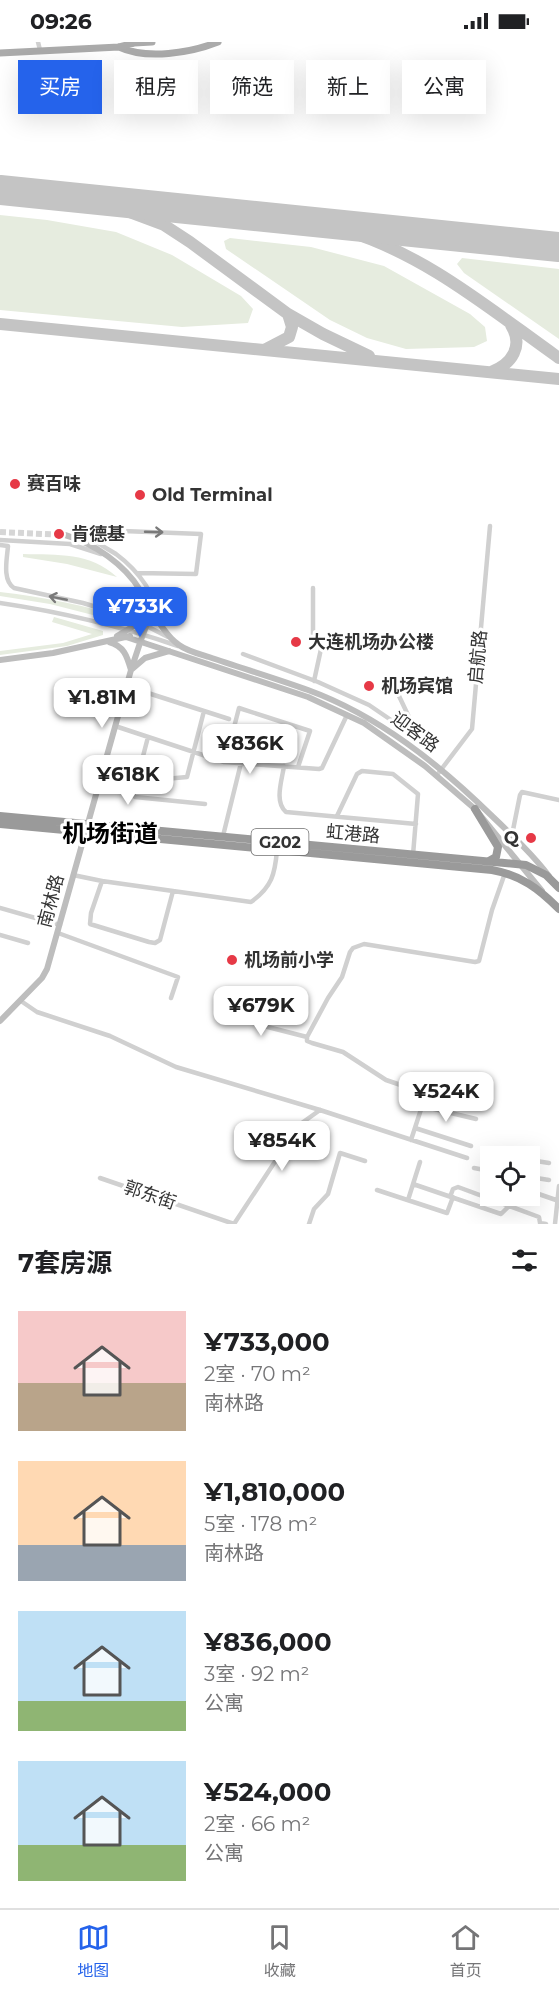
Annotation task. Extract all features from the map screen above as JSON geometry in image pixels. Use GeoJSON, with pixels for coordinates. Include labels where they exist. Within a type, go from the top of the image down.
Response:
{"type":"FeatureCollection","features":[{"type":"Feature","properties":{"kind":"highway"},"geometry":{"type":"LineString","coordinates":[[475,809],[498,847],[496,857],[488,862]]}},
{"type":"Feature","properties":{"kind":"highway","name":"虹港路"},"geometry":{"type":"LineString","coordinates":[[0,816],[277,850],[492,870],[505,873],[534,886],[547,897]]}},
{"type":"Feature","properties":{"kind":"highway","name":"虹港路"},"geometry":{"type":"LineString","coordinates":[[0,824],[223,837],[521,865],[540,871],[557,886]]}},
{"type":"Feature","properties":{"kind":"highway","name":"迎客路"},"geometry":{"type":"LineString","coordinates":[[547,897],[559,909]]}},
{"type":"Feature","properties":{"kind":"main road"},"geometry":{"type":"LineString","coordinates":[[0,53],[152,42]]}},
{"type":"Feature","properties":{"kind":"main road"},"geometry":{"type":"LineString","coordinates":[[119,45],[137,54],[193,50],[218,42]]}},
{"type":"Feature","properties":{"kind":"main road"},"geometry":{"type":"LineString","coordinates":[[65,535],[80,540],[124,569],[136,583],[161,624],[181,647]]}},
{"type":"Feature","properties":{"kind":"main road","name":"南林路"},"geometry":{"type":"LineString","coordinates":[[0,1021],[3,1014],[21,1001],[48,969],[126,686],[142,637],[144,623],[151,610]]}},
{"type":"Feature","properties":{"kind":"main road"},"geometry":{"type":"LineString","coordinates":[[0,660],[53,653],[105,641],[128,634],[144,623]]}},
{"type":"Feature","properties":{"kind":"main road"},"geometry":{"type":"LineString","coordinates":[[128,634],[142,637]]}},
{"type":"Feature","properties":{"kind":"main road","name":"迎客路"},"geometry":{"type":"LineString","coordinates":[[142,637],[171,650],[290,690],[347,715],[383,735],[439,772],[475,809],[547,897]]}},
{"type":"Feature","properties":{"kind":"main road"},"geometry":{"type":"LineString","coordinates":[[105,641],[119,645],[124,650],[131,670],[145,658],[171,650]]}},
{"type":"Feature","properties":{"kind":"main road","name":"迎客路"},"geometry":{"type":"LineString","coordinates":[[181,647],[312,692],[367,717],[388,730],[512,836],[540,864],[557,886]]}},
{"type":"Feature","properties":{"kind":"street"},"geometry":{"type":"LineString","coordinates":[[38,42],[40,50]]}},
{"type":"Feature","properties":{"kind":"street","name":"启航路"},"geometry":{"type":"LineString","coordinates":[[439,772],[472,729],[490,526]]}},
{"type":"Feature","properties":{"kind":"street"},"geometry":{"type":"LineString","coordinates":[[137,573],[196,574],[201,534],[92,531],[90,534],[92,539],[117,555],[137,573],[156,604],[161,624]]}},
{"type":"Feature","properties":{"kind":"street"},"geometry":{"type":"LineString","coordinates":[[0,540],[70,544],[104,555]]}},
{"type":"Feature","properties":{"kind":"street"},"geometry":{"type":"LineString","coordinates":[[0,545],[8,546],[8,584],[14,588],[83,603],[144,623],[172,639]]}},
{"type":"Feature","properties":{"kind":"street"},"geometry":{"type":"LineString","coordinates":[[313,588],[313,634],[321,648],[314,681]]}},
{"type":"Feature","properties":{"kind":"street"},"geometry":{"type":"LineString","coordinates":[[0,603],[76,616],[128,634]]}},
{"type":"Feature","properties":{"kind":"street"},"geometry":{"type":"LineString","coordinates":[[142,637],[181,647]]}},
{"type":"Feature","properties":{"kind":"street"},"geometry":{"type":"LineString","coordinates":[[243,654],[369,705],[413,735],[416,732],[391,679]]}},
{"type":"Feature","properties":{"kind":"street"},"geometry":{"type":"LineString","coordinates":[[126,686],[229,719]]}},
{"type":"Feature","properties":{"kind":"street"},"geometry":{"type":"LineString","coordinates":[[362,716],[369,705]]}},
{"type":"Feature","properties":{"kind":"street"},"geometry":{"type":"LineString","coordinates":[[225,762],[239,708],[310,731],[298,767]]}},
{"type":"Feature","properties":{"kind":"street"},"geometry":{"type":"LineString","coordinates":[[165,779],[187,777],[204,711]]}},
{"type":"Feature","properties":{"kind":"street"},"geometry":{"type":"LineString","coordinates":[[115,726],[225,762],[322,768],[347,715]]}},
{"type":"Feature","properties":{"kind":"street"},"geometry":{"type":"LineString","coordinates":[[148,737],[133,795],[205,804]]}},
{"type":"Feature","properties":{"kind":"street"},"geometry":{"type":"LineString","coordinates":[[223,837],[241,763]]}},
{"type":"Feature","properties":{"kind":"street"},"geometry":{"type":"LineString","coordinates":[[284,766],[280,797],[282,809],[286,812],[416,824]]}},
{"type":"Feature","properties":{"kind":"street"},"geometry":{"type":"LineString","coordinates":[[337,816],[357,774],[362,771],[393,774],[418,794],[413,855]]}},
{"type":"Feature","properties":{"kind":"street"},"geometry":{"type":"LineString","coordinates":[[512,836],[522,792],[559,800]]}},
{"type":"Feature","properties":{"kind":"street"},"geometry":{"type":"LineString","coordinates":[[73,875],[250,902],[259,896],[274,874],[277,850]]}},
{"type":"Feature","properties":{"kind":"street"},"geometry":{"type":"LineString","coordinates":[[307,1037],[342,977],[350,952],[358,945],[479,961],[492,910],[505,873]]}},
{"type":"Feature","properties":{"kind":"street"},"geometry":{"type":"LineString","coordinates":[[102,881],[91,913],[90,924],[155,943],[160,940],[173,891]]}},
{"type":"Feature","properties":{"kind":"street"},"geometry":{"type":"LineString","coordinates":[[0,908],[60,925]]}},
{"type":"Feature","properties":{"kind":"street"},"geometry":{"type":"LineString","coordinates":[[58,933],[178,976],[171,998]]}},
{"type":"Feature","properties":{"kind":"street"},"geometry":{"type":"LineString","coordinates":[[0,935],[27,943]]}},
{"type":"Feature","properties":{"kind":"street"},"geometry":{"type":"LineString","coordinates":[[21,1001],[37,1012],[110,1036],[176,1067],[321,1110],[467,1158]]}},
{"type":"Feature","properties":{"kind":"street"},"geometry":{"type":"LineString","coordinates":[[262,1006],[256,1024],[307,1037]]}},
{"type":"Feature","properties":{"kind":"street"},"geometry":{"type":"LineString","coordinates":[[307,1037],[307,1041],[343,1052],[386,1080],[436,1097],[441,1094],[446,1076]]}},
{"type":"Feature","properties":{"kind":"street"},"geometry":{"type":"LineString","coordinates":[[411,1140],[426,1094]]}},
{"type":"Feature","properties":{"kind":"street"},"geometry":{"type":"LineString","coordinates":[[422,1106],[476,1119]]}},
{"type":"Feature","properties":{"kind":"street"},"geometry":{"type":"LineString","coordinates":[[234,1224],[299,1125],[321,1110]]}},
{"type":"Feature","properties":{"kind":"street"},"geometry":{"type":"LineString","coordinates":[[415,1128],[471,1146]]}},
{"type":"Feature","properties":{"kind":"street"},"geometry":{"type":"LineString","coordinates":[[309,1224],[314,1209],[328,1194],[340,1153],[365,1161]]}},
{"type":"Feature","properties":{"kind":"street"},"geometry":{"type":"LineString","coordinates":[[408,1200],[420,1162]]}},
{"type":"Feature","properties":{"kind":"street"},"geometry":{"type":"LineString","coordinates":[[540,1162],[549,1163]]}},
{"type":"Feature","properties":{"kind":"street"},"geometry":{"type":"LineString","coordinates":[[474,1168],[480,1169]]}},
{"type":"Feature","properties":{"kind":"street","name":"郭东街"},"geometry":{"type":"LineString","coordinates":[[100,1178],[234,1224]]}},
{"type":"Feature","properties":{"kind":"street"},"geometry":{"type":"LineString","coordinates":[[540,1179],[549,1180]]}},
{"type":"Feature","properties":{"kind":"street"},"geometry":{"type":"LineString","coordinates":[[413,1184],[501,1214],[509,1206],[539,1216],[540,1223],[546,1224]]}},
{"type":"Feature","properties":{"kind":"street"},"geometry":{"type":"LineString","coordinates":[[555,1224],[559,1186]]}},
{"type":"Feature","properties":{"kind":"street"},"geometry":{"type":"LineString","coordinates":[[377,1190],[447,1213],[453,1189],[458,1187],[480,1195]]}},
{"type":"Feature","properties":{"kind":"street"},"geometry":{"type":"LineString","coordinates":[[540,1194],[556,1200]]}},
{"type":"Feature","properties":{"kind":"shaded area"},"geometry":{"type":"Polygon","coordinates":[[[0,215],[47,220],[116,232],[172,255],[241,296],[253,309],[248,323],[182,327],[0,310],[0,215]]]}},
{"type":"Feature","properties":{"kind":"shaded area"},"geometry":{"type":"Polygon","coordinates":[[[230,238],[311,247],[384,266],[470,314],[485,327],[487,341],[474,347],[406,349],[367,338],[330,320],[226,249],[224,241],[230,238]]]}},
{"type":"Feature","properties":{"kind":"shaded area"},"geometry":{"type":"Polygon","coordinates":[[[462,258],[559,269],[559,339],[464,273],[457,264],[462,258]]]}},
{"type":"Feature","properties":{"kind":"shaded area"},"geometry":{"type":"Polygon","coordinates":[[[23,554],[73,556],[96,563],[117,577],[67,564],[23,557],[23,554]]]}},
{"type":"Feature","properties":{"kind":"shaded area"},"geometry":{"type":"Polygon","coordinates":[[[0,592],[65,602],[130,619],[128,624],[50,604],[0,596],[0,592]]]}},
{"type":"Feature","properties":{"kind":"shaded area"},"geometry":{"type":"Polygon","coordinates":[[[54,617],[103,631],[103,635],[67,646],[0,655],[0,651],[63,643],[92,634],[52,622],[54,617]]]}},
{"type":"Feature","properties":{"kind":"taxiway"},"geometry":{"type":"LineString","coordinates":[[97,200],[164,225],[288,314],[369,356]]}},
{"type":"Feature","properties":{"kind":"taxiway"},"geometry":{"type":"LineString","coordinates":[[281,218],[344,230],[402,253],[456,285],[559,358]]}},
{"type":"Feature","properties":{"kind":"taxiway"},"geometry":{"type":"LineString","coordinates":[[266,349],[289,337],[292,327],[288,314]]}},
{"type":"Feature","properties":{"kind":"taxiway"},"geometry":{"type":"LineString","coordinates":[[0,324],[559,379]]}},
{"type":"Feature","properties":{"kind":"taxiway"},"geometry":{"type":"LineString","coordinates":[[491,372],[505,364],[514,353],[516,340],[511,325]]}},
{"type":"Feature","properties":{"kind":"runway"},"geometry":{"type":"LineString","coordinates":[[0,190],[559,247]]}},
{"type":"Feature","properties":{"kind":"tunnel"},"geometry":{"type":"LineString","coordinates":[[0,532],[65,535]]}},
{"type":"Feature","properties":{"kind":"place","name":"赛百味"},"geometry":{"type":"Point","coordinates":[15,484]}},
{"type":"Feature","properties":{"kind":"place","name":"Old Terminal"},"geometry":{"type":"Point","coordinates":[140,495]}},
{"type":"Feature","properties":{"kind":"place","name":"肯德基"},"geometry":{"type":"Point","coordinates":[59,534]}},
{"type":"Feature","properties":{"kind":"place","name":"大连机场办公楼"},"geometry":{"type":"Point","coordinates":[296,642]}},
{"type":"Feature","properties":{"kind":"place","name":"机场宾馆"},"geometry":{"type":"Point","coordinates":[369,686]}},
{"type":"Feature","properties":{"kind":"place","name":"Q"},"geometry":{"type":"Point","coordinates":[531,838]}},
{"type":"Feature","properties":{"kind":"place","name":"机场前小学"},"geometry":{"type":"Point","coordinates":[232,960]}},
{"type":"Feature","properties":{"kind":"district","name":"机场街道"},"geometry":{"type":"Point","coordinates":[110,834]}}]}
